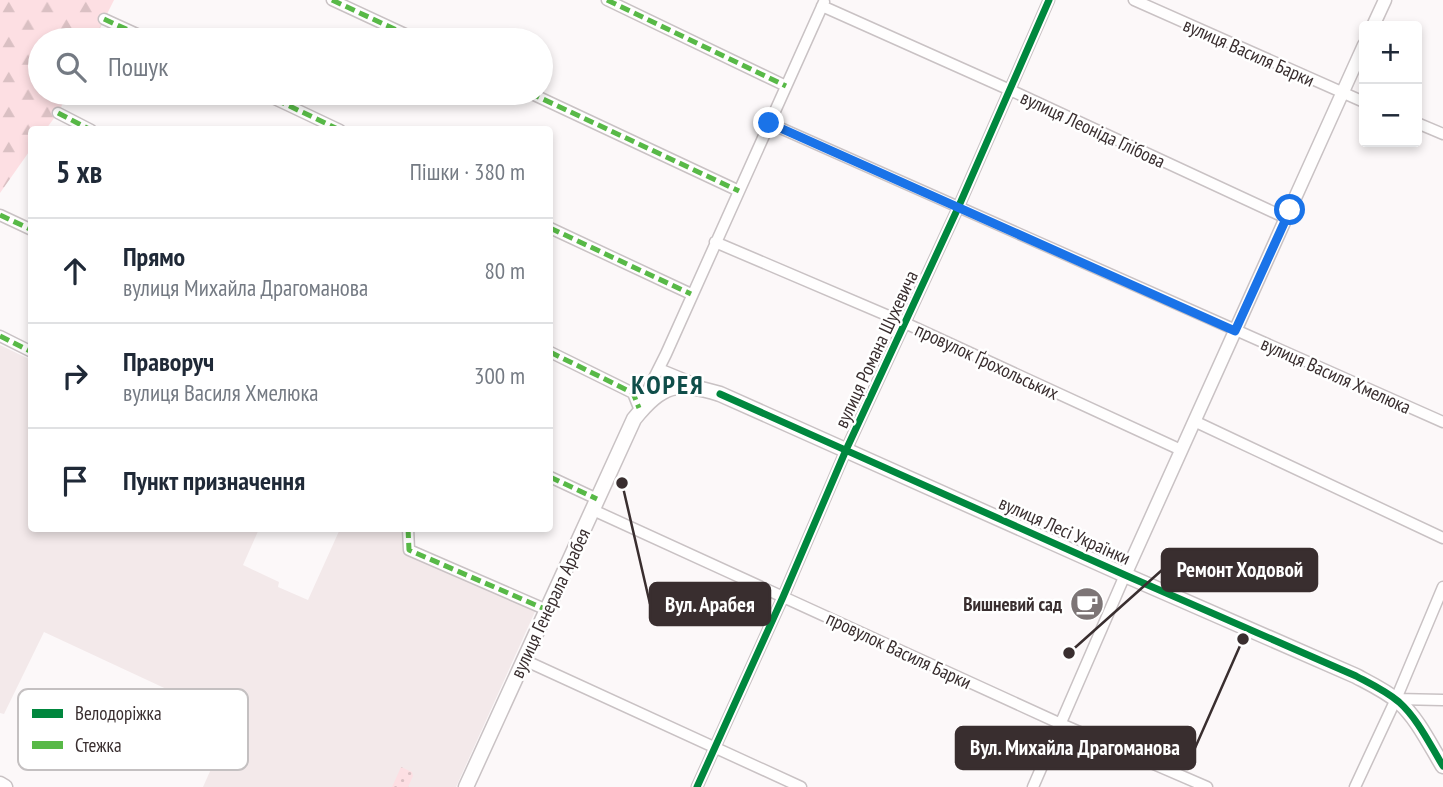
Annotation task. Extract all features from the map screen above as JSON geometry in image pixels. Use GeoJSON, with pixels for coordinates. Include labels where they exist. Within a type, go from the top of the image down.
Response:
{"type":"FeatureCollection","features":[{"type":"Feature","properties":{"kind":"main road","name":"вулиця Лесі Українки"},"geometry":{"type":"LineString","coordinates":[[637,414],[651,399],[671,388],[696,387],[720,394],[1356,676],[1396,699],[1414,719],[1443,766]]}},
{"type":"Feature","properties":{"kind":"main road","name":"вулиця Генерала Арабея"},"geometry":{"type":"LineString","coordinates":[[466,787],[637,414]]}},
{"type":"Feature","properties":{"kind":"main road"},"geometry":{"type":"LineString","coordinates":[[0,784],[5,787]]}},
{"type":"Feature","properties":{"kind":"street"},"geometry":{"type":"LineString","coordinates":[[332,0],[392,28]]}},
{"type":"Feature","properties":{"kind":"street"},"geometry":{"type":"LineString","coordinates":[[607,0],[786,86]]}},
{"type":"Feature","properties":{"kind":"street","name":"вулиця Романа Шухевича"},"geometry":{"type":"LineString","coordinates":[[697,787],[1049,0]]}},
{"type":"Feature","properties":{"kind":"street","name":"вулиця Василя Барки"},"geometry":{"type":"LineString","coordinates":[[1134,0],[1359,100]]}},
{"type":"Feature","properties":{"kind":"street"},"geometry":{"type":"LineString","coordinates":[[1375,21],[1385,0]]}},
{"type":"Feature","properties":{"kind":"street"},"geometry":{"type":"LineString","coordinates":[[637,414],[824,3]]}},
{"type":"Feature","properties":{"kind":"street","name":"вулиця Леоніда Глібова"},"geometry":{"type":"LineString","coordinates":[[824,3],[1286,218]]}},
{"type":"Feature","properties":{"kind":"street"},"geometry":{"type":"LineString","coordinates":[[104,19],[123,28]]}},
{"type":"Feature","properties":{"kind":"street"},"geometry":{"type":"LineString","coordinates":[[1033,787],[1125,575],[1359,57]]}},
{"type":"Feature","properties":{"kind":"street"},"geometry":{"type":"LineString","coordinates":[[553,104],[739,191]]}},
{"type":"Feature","properties":{"kind":"street"},"geometry":{"type":"LineString","coordinates":[[287,105],[332,126]]}},
{"type":"Feature","properties":{"kind":"street"},"geometry":{"type":"LineString","coordinates":[[58,113],[83,126]]}},
{"type":"Feature","properties":{"kind":"street","name":"вулиця Василя Хмелюка"},"geometry":{"type":"LineString","coordinates":[[769,123],[1443,422]]}},
{"type":"Feature","properties":{"kind":"street"},"geometry":{"type":"LineString","coordinates":[[1422,125],[1443,134]]}},
{"type":"Feature","properties":{"kind":"street"},"geometry":{"type":"LineString","coordinates":[[0,215],[28,228]]}},
{"type":"Feature","properties":{"kind":"street"},"geometry":{"type":"LineString","coordinates":[[553,229],[691,294]]}},
{"type":"Feature","properties":{"kind":"street","name":"провулок Ґрохольських"},"geometry":{"type":"LineString","coordinates":[[715,242],[905,323],[1181,450]]}},
{"type":"Feature","properties":{"kind":"street"},"geometry":{"type":"LineString","coordinates":[[0,336],[28,350]]}},
{"type":"Feature","properties":{"kind":"street"},"geometry":{"type":"LineString","coordinates":[[553,353],[633,393],[637,414]]}},
{"type":"Feature","properties":{"kind":"street"},"geometry":{"type":"LineString","coordinates":[[659,369],[720,394]]}},
{"type":"Feature","properties":{"kind":"street"},"geometry":{"type":"LineString","coordinates":[[1194,421],[1443,538]]}},
{"type":"Feature","properties":{"kind":"street","name":"провулок Василя Барки"},"geometry":{"type":"LineString","coordinates":[[553,479],[595,504],[783,597],[1207,787]]}},
{"type":"Feature","properties":{"kind":"street"},"geometry":{"type":"LineString","coordinates":[[408,532],[409,550],[547,610]]}},
{"type":"Feature","properties":{"kind":"street"},"geometry":{"type":"LineString","coordinates":[[1355,787],[1443,587]]}},
{"type":"Feature","properties":{"kind":"street"},"geometry":{"type":"LineString","coordinates":[[524,660],[801,787]]}},
{"type":"Feature","properties":{"kind":"street"},"geometry":{"type":"LineString","coordinates":[[1396,699],[1443,699]]}},
{"type":"Feature","properties":{"kind":"shaded area"},"geometry":{"type":"Polygon","coordinates":[[[0,345],[28,359],[28,532],[258,532],[243,565],[279,582],[278,587],[308,600],[339,532],[408,532],[409,550],[538,605],[456,787],[203,787],[211,770],[248,770],[248,689],[166,689],[44,632],[4,714],[0,713],[0,345]]]}},
{"type":"Feature","properties":{"kind":"green space"},"geometry":{"type":"Polygon","coordinates":[[[0,0],[114,0],[100,28],[28,28],[28,105],[62,105],[48,126],[28,126],[28,153],[0,193],[0,0]]]}},
{"type":"Feature","properties":{"kind":"green space"},"geometry":{"type":"Polygon","coordinates":[[[401,767],[412,772],[413,776],[408,787],[392,787],[401,767]]]}},
{"type":"Feature","properties":{"kind":"marked path"},"geometry":{"type":"LineString","coordinates":[[332,0],[392,28]]}},
{"type":"Feature","properties":{"kind":"marked path"},"geometry":{"type":"LineString","coordinates":[[607,0],[786,86]]}},
{"type":"Feature","properties":{"kind":"marked path"},"geometry":{"type":"LineString","coordinates":[[104,19],[124,28]]}},
{"type":"Feature","properties":{"kind":"marked path"},"geometry":{"type":"LineString","coordinates":[[553,104],[739,191]]}},
{"type":"Feature","properties":{"kind":"marked path"},"geometry":{"type":"LineString","coordinates":[[287,105],[332,126]]}},
{"type":"Feature","properties":{"kind":"marked path"},"geometry":{"type":"LineString","coordinates":[[58,113],[83,126]]}},
{"type":"Feature","properties":{"kind":"marked path"},"geometry":{"type":"LineString","coordinates":[[0,215],[28,228]]}},
{"type":"Feature","properties":{"kind":"marked path"},"geometry":{"type":"LineString","coordinates":[[553,229],[691,294]]}},
{"type":"Feature","properties":{"kind":"marked path"},"geometry":{"type":"LineString","coordinates":[[0,336],[28,350]]}},
{"type":"Feature","properties":{"kind":"marked path"},"geometry":{"type":"LineString","coordinates":[[553,353],[633,393],[639,408]]}},
{"type":"Feature","properties":{"kind":"marked path"},"geometry":{"type":"LineString","coordinates":[[553,478],[597,499]]}},
{"type":"Feature","properties":{"kind":"marked path"},"geometry":{"type":"LineString","coordinates":[[408,532],[409,550],[547,610]]}},
{"type":"Feature","properties":{"kind":"cycle path"},"geometry":{"type":"LineString","coordinates":[[697,787],[1049,0]]}},
{"type":"Feature","properties":{"kind":"cycle path"},"geometry":{"type":"LineString","coordinates":[[720,394],[1356,676],[1389,694],[1406,709],[1443,766]]}},
{"type":"Feature","properties":{"kind":"place","name":"Вул. Арабея"},"geometry":{"type":"Point","coordinates":[622,483]}},
{"type":"Feature","properties":{"kind":"place","name":"Вишневий сад"},"geometry":{"type":"Point","coordinates":[1087,604]}},
{"type":"Feature","properties":{"kind":"place","name":"Вул. Михайла Драгоманова"},"geometry":{"type":"Point","coordinates":[1243,639]}},
{"type":"Feature","properties":{"kind":"place","name":"Ремонт Ходовой"},"geometry":{"type":"Point","coordinates":[1069,653]}},
{"type":"Feature","properties":{"kind":"district","name":"КОРЕЯ"},"geometry":{"type":"Point","coordinates":[668,385]}},
{"type":"Feature","properties":{"kind":"route"},"geometry":{"type":"LineString","coordinates":[[769,123],[1235,331],[1290,210]]}}]}
